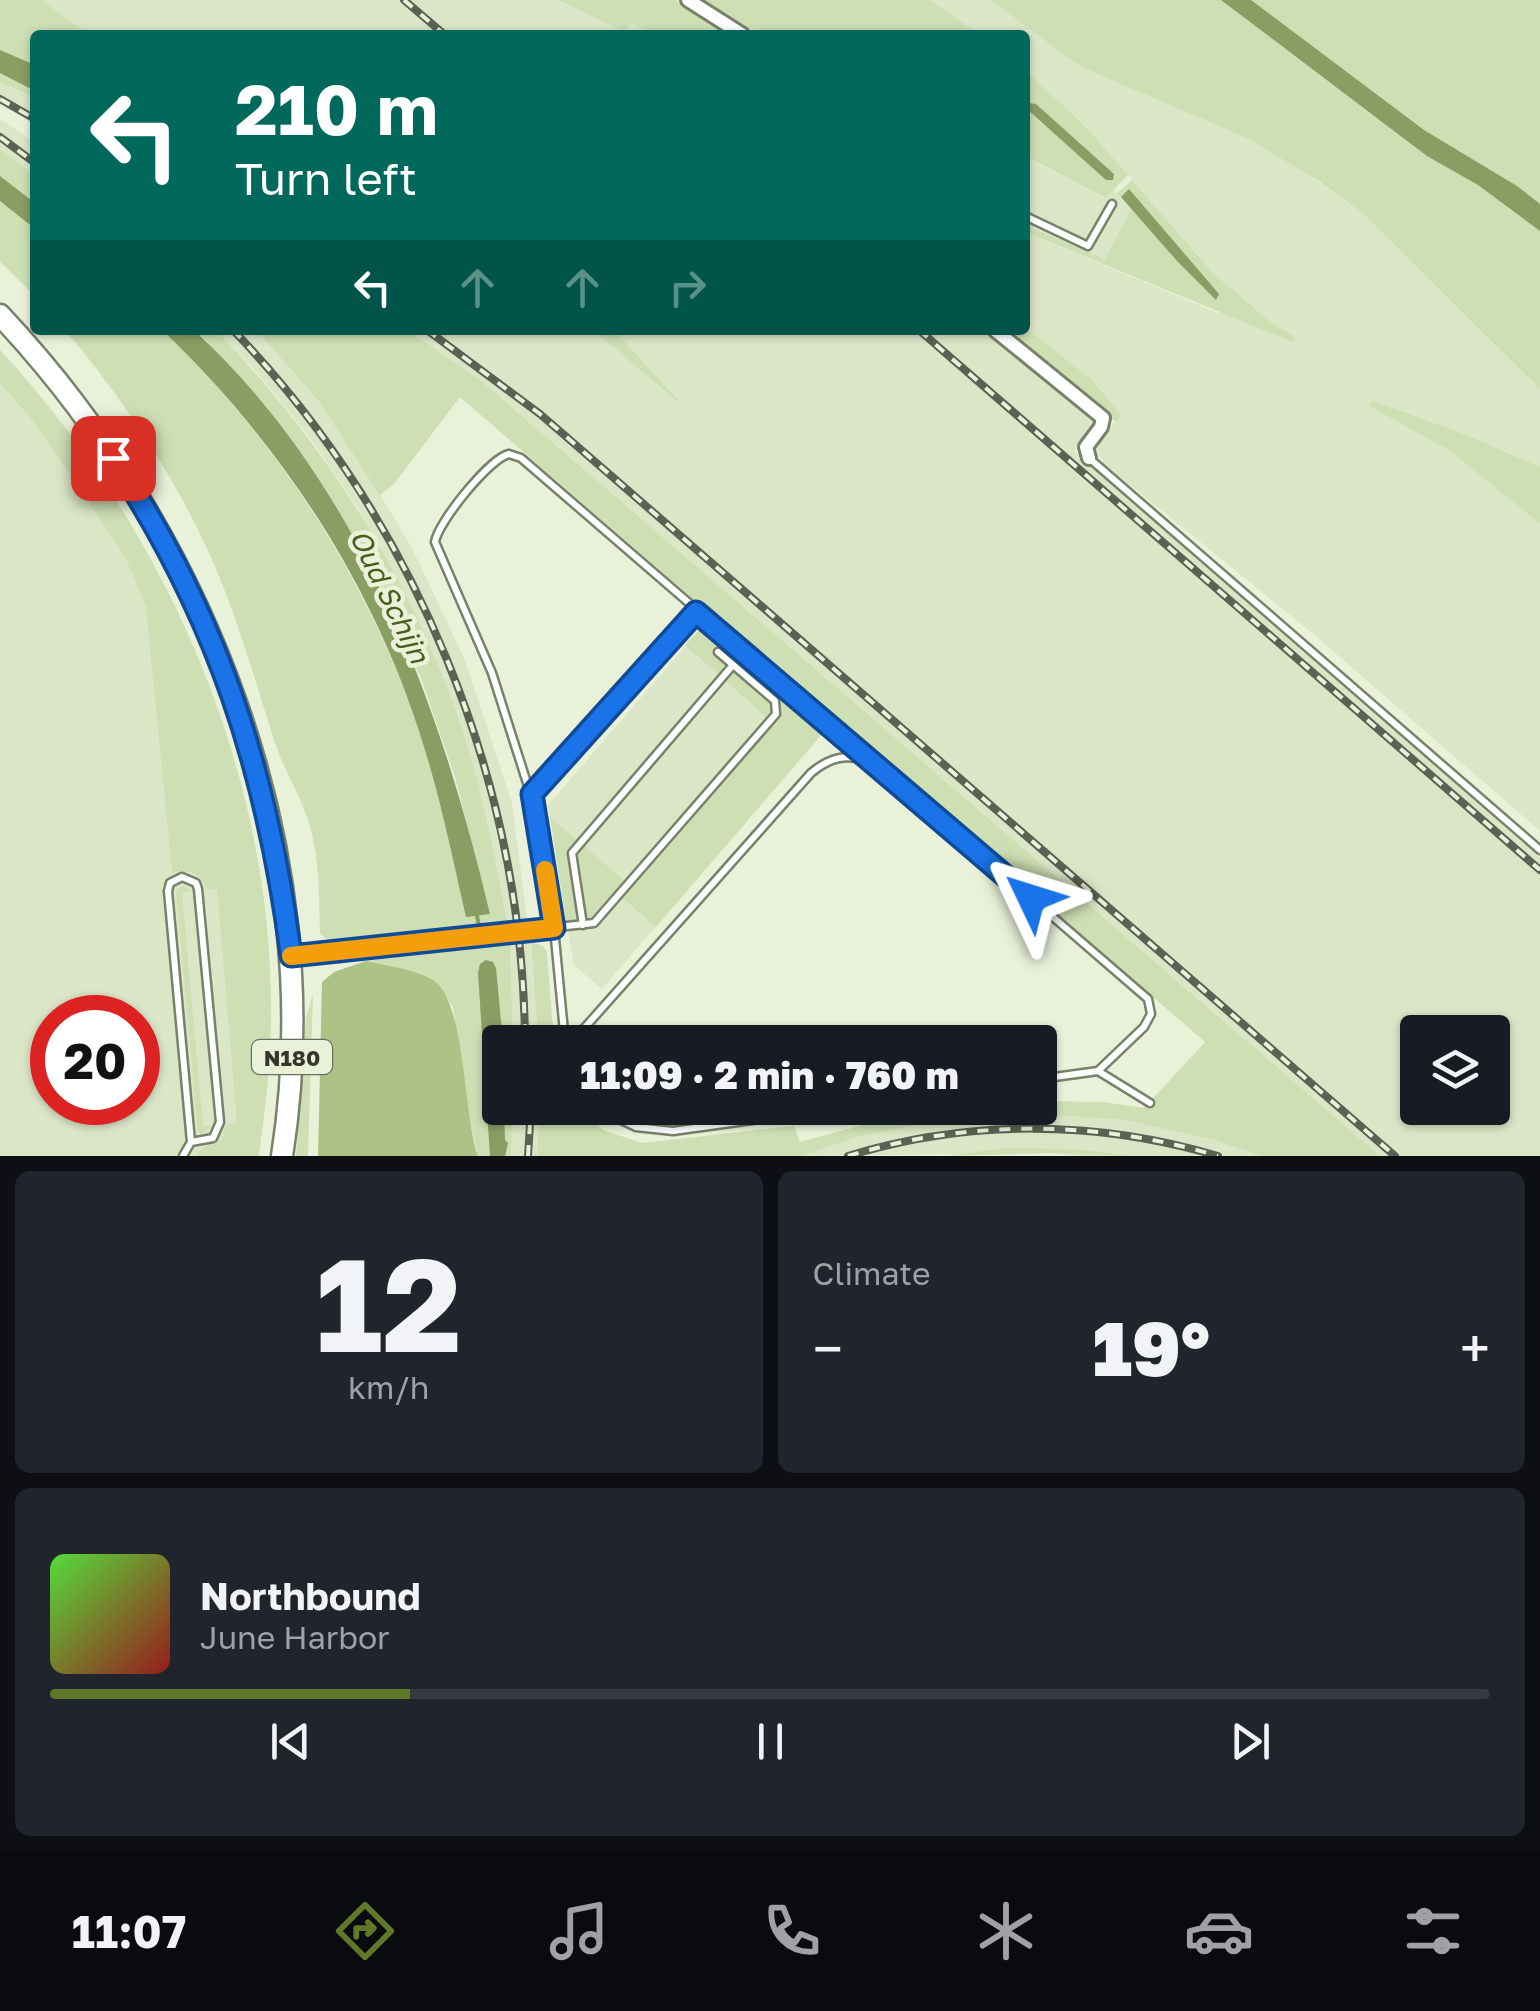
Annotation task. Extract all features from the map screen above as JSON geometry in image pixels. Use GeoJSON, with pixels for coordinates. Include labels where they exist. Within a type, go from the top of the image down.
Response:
{"type":"FeatureCollection","features":[{"type":"Feature","properties":{"kind":"main road","name":"N180"},"geometry":{"type":"LineString","coordinates":[[0,316],[83,412],[128,480],[174,561],[212,640],[241,715],[282,885],[291,956],[292,1064],[282,1156]]}},
{"type":"Feature","properties":{"kind":"street"},"geometry":{"type":"LineString","coordinates":[[688,0],[734,30]]}},
{"type":"Feature","properties":{"kind":"street"},"geometry":{"type":"LineString","coordinates":[[1001,335],[1102,418],[1101,427],[1086,447],[1089,458]]}},
{"type":"Feature","properties":{"kind":"lane"},"geometry":{"type":"LineString","coordinates":[[1030,218],[1088,246],[1112,204]]}},
{"type":"Feature","properties":{"kind":"lane"},"geometry":{"type":"LineString","coordinates":[[567,1025],[532,798],[492,674],[435,542],[438,528],[492,462],[509,454],[521,458],[1148,999],[1149,1021],[1098,1070],[1057,1076]]}},
{"type":"Feature","properties":{"kind":"lane"},"geometry":{"type":"LineString","coordinates":[[1089,458],[1540,850]]}},
{"type":"Feature","properties":{"kind":"lane"},"geometry":{"type":"LineString","coordinates":[[532,798],[534,791],[692,613],[701,613]]}},
{"type":"Feature","properties":{"kind":"lane"},"geometry":{"type":"LineString","coordinates":[[291,956],[594,924],[776,714],[775,701],[718,652]]}},
{"type":"Feature","properties":{"kind":"lane"},"geometry":{"type":"LineString","coordinates":[[583,925],[572,854],[733,665]]}},
{"type":"Feature","properties":{"kind":"lane"},"geometry":{"type":"LineString","coordinates":[[584,1025],[822,763],[852,756],[880,767]]}},
{"type":"Feature","properties":{"kind":"lane"},"geometry":{"type":"LineString","coordinates":[[183,1156],[191,1142],[168,891],[170,883],[182,877],[196,883],[198,889],[220,1122],[214,1138],[191,1142]]}},
{"type":"Feature","properties":{"kind":"lane"},"geometry":{"type":"LineString","coordinates":[[1098,1070],[1150,1102]]}},
{"type":"Feature","properties":{"kind":"lane"},"geometry":{"type":"LineString","coordinates":[[634,1125],[652,1131],[717,1125]]}},
{"type":"Feature","properties":{"kind":"shaded area"},"geometry":{"type":"Polygon","coordinates":[[[0,0],[558,0],[623,30],[30,30],[30,121],[0,105],[0,0]]]}},
{"type":"Feature","properties":{"kind":"shaded area"},"geometry":{"type":"Polygon","coordinates":[[[0,0],[41,0],[83,30],[30,30],[30,95],[0,82],[0,0]]]}},
{"type":"Feature","properties":{"kind":"shaded area"},"geometry":{"type":"Polygon","coordinates":[[[558,0],[676,0],[720,29],[644,30],[632,24],[621,30],[558,0]]]}},
{"type":"Feature","properties":{"kind":"shaded area"},"geometry":{"type":"Polygon","coordinates":[[[699,0],[930,0],[974,30],[755,30],[733,23],[699,0]]]}},
{"type":"Feature","properties":{"kind":"shaded area"},"geometry":{"type":"Polygon","coordinates":[[[930,0],[990,0],[1081,67],[1249,139],[1289,161],[1361,212],[1540,389],[1540,467],[1373,400],[1371,405],[1450,451],[1540,524],[1540,831],[1311,632],[1103,463],[1097,449],[1100,441],[1121,415],[1091,379],[1030,331],[1030,234],[1218,313],[1222,310],[1295,337],[1214,274],[1084,125],[1030,75],[1030,30],[974,30],[930,0]]]}},
{"type":"Feature","properties":{"kind":"shaded area"},"geometry":{"type":"Polygon","coordinates":[[[990,0],[1540,0],[1540,389],[1361,212],[1320,182],[1249,139],[1081,67],[990,0]]]}},
{"type":"Feature","properties":{"kind":"shaded area"},"geometry":{"type":"Polygon","coordinates":[[[1221,0],[1251,0],[1424,130],[1517,186],[1540,204],[1540,231],[1478,185],[1427,156],[1221,0]]]}},
{"type":"Feature","properties":{"kind":"shaded area"},"geometry":{"type":"Polygon","coordinates":[[[632,24],[644,30],[623,30],[632,24]]]}},
{"type":"Feature","properties":{"kind":"shaded area"},"geometry":{"type":"Polygon","coordinates":[[[0,50],[30,63],[30,88],[0,73],[0,50]]]}},
{"type":"Feature","properties":{"kind":"shaded area"},"geometry":{"type":"Polygon","coordinates":[[[1030,75],[1084,125],[1128,175],[1106,198],[1030,159],[1030,75]]]}},
{"type":"Feature","properties":{"kind":"shaded area"},"geometry":{"type":"Polygon","coordinates":[[[1030,103],[1036,104],[1114,174],[1113,180],[1106,180],[1030,112],[1030,103]]]}},
{"type":"Feature","properties":{"kind":"shaded area"},"geometry":{"type":"Polygon","coordinates":[[[0,119],[30,139],[30,171],[0,149],[0,119]]]}},
{"type":"Feature","properties":{"kind":"shaded area"},"geometry":{"type":"Polygon","coordinates":[[[0,149],[30,171],[30,199],[0,176],[0,149]]]}},
{"type":"Feature","properties":{"kind":"shaded area"},"geometry":{"type":"Polygon","coordinates":[[[1030,160],[1106,198],[1114,190],[1131,209],[1105,259],[1030,227],[1030,160]]]}},
{"type":"Feature","properties":{"kind":"shaded area"},"geometry":{"type":"Polygon","coordinates":[[[0,176],[30,199],[30,225],[0,201],[0,176]]]}},
{"type":"Feature","properties":{"kind":"shaded area"},"geometry":{"type":"Polygon","coordinates":[[[1132,180],[1214,274],[1295,337],[1293,342],[1030,234],[1030,227],[1105,259],[1131,209],[1117,193],[1132,180]]]}},
{"type":"Feature","properties":{"kind":"shaded area"},"geometry":{"type":"Polygon","coordinates":[[[1129,189],[1219,294],[1216,300],[1121,197],[1129,189]]]}},
{"type":"Feature","properties":{"kind":"shaded area"},"geometry":{"type":"Polygon","coordinates":[[[0,201],[30,225],[30,291],[0,262],[0,201]]]}},
{"type":"Feature","properties":{"kind":"shaded area"},"geometry":{"type":"Polygon","coordinates":[[[1030,331],[1091,379],[1121,415],[1116,422],[1009,335],[1030,335],[1030,331]]]}},
{"type":"Feature","properties":{"kind":"shaded area"},"geometry":{"type":"Polygon","coordinates":[[[69,335],[167,335],[244,418],[280,465],[345,565],[373,618],[419,729],[449,829],[490,913],[455,777],[422,681],[371,565],[200,335],[221,335],[307,437],[384,555],[445,681],[486,816],[507,921],[344,944],[320,934],[312,834],[275,743],[219,576],[188,510],[110,387],[69,335]]]}},
{"type":"Feature","properties":{"kind":"shaded area"},"geometry":{"type":"Polygon","coordinates":[[[167,335],[199,335],[252,390],[303,456],[347,526],[418,675],[446,754],[490,914],[466,917],[419,731],[399,675],[347,566],[281,465],[167,335]]]}},
{"type":"Feature","properties":{"kind":"shaded area"},"geometry":{"type":"Polygon","coordinates":[[[221,335],[260,335],[318,400],[412,548],[464,658],[512,803],[537,1025],[512,1025],[510,943],[486,814],[464,737],[431,648],[358,508],[310,438],[221,335]]]}},
{"type":"Feature","properties":{"kind":"shaded area"},"geometry":{"type":"Polygon","coordinates":[[[260,335],[414,335],[478,378],[1380,1156],[1261,1156],[1214,1140],[1124,1120],[1057,1116],[1057,1101],[1144,1108],[1205,1042],[460,397],[394,484],[380,495],[318,400],[260,335]]]}},
{"type":"Feature","properties":{"kind":"shaded area"},"geometry":{"type":"Polygon","coordinates":[[[414,335],[993,335],[1094,418],[1094,424],[1074,451],[1540,858],[1540,1156],[1380,1156],[478,378],[414,335]]]}},
{"type":"Feature","properties":{"kind":"shaded area"},"geometry":{"type":"Polygon","coordinates":[[[599,335],[619,335],[683,406],[599,335]]]}},
{"type":"Feature","properties":{"kind":"shaded area"},"geometry":{"type":"Polygon","coordinates":[[[0,350],[62,423],[117,502],[165,586],[205,674],[236,765],[258,859],[269,954],[269,1063],[259,1156],[196,1156],[203,1148],[222,1140],[226,1125],[237,1123],[217,889],[206,889],[201,878],[193,873],[172,872],[146,607],[126,559],[86,497],[33,421],[0,383],[0,350]]]}},
{"type":"Feature","properties":{"kind":"shaded area"},"geometry":{"type":"Polygon","coordinates":[[[0,371],[108,513],[225,779],[244,1156],[0,1156],[0,371]]]}},
{"type":"Feature","properties":{"kind":"shaded area"},"geometry":{"type":"Polygon","coordinates":[[[1372,400],[1540,467],[1540,524],[1450,451],[1370,406],[1372,400]]]}},
{"type":"Feature","properties":{"kind":"shaded area"},"geometry":{"type":"Polygon","coordinates":[[[702,627],[823,733],[602,989],[574,965],[548,805],[702,627]]]}},
{"type":"Feature","properties":{"kind":"shaded area"},"geometry":{"type":"Polygon","coordinates":[[[702,627],[823,733],[656,927],[614,891],[591,917],[566,921],[550,817],[633,888],[774,724],[685,645],[702,627]]]}},
{"type":"Feature","properties":{"kind":"shaded area"},"geometry":{"type":"Polygon","coordinates":[[[183,885],[192,891],[182,892],[203,1126],[212,1126],[202,1134],[198,1132],[176,892],[183,885]]]}},
{"type":"Feature","properties":{"kind":"shaded area"},"geometry":{"type":"Polygon","coordinates":[[[531,942],[547,952],[553,1025],[537,1025],[531,942]]]}},
{"type":"Feature","properties":{"kind":"shaded area"},"geometry":{"type":"Polygon","coordinates":[[[510,943],[512,1025],[482,1025],[482,1125],[512,1125],[511,1156],[478,1156],[453,1007],[436,982],[366,961],[510,943]]]}},
{"type":"Feature","properties":{"kind":"shaded area"},"geometry":{"type":"Polygon","coordinates":[[[486,960],[496,968],[501,1025],[482,1025],[482,1034],[478,973],[480,964],[486,960]]]}},
{"type":"Feature","properties":{"kind":"shaded area"},"geometry":{"type":"Polygon","coordinates":[[[366,961],[426,976],[444,992],[458,1034],[478,1156],[318,1156],[322,982],[334,972],[366,961]]]}},
{"type":"Feature","properties":{"kind":"shaded area"},"geometry":{"type":"Polygon","coordinates":[[[313,993],[308,1156],[296,1156],[306,1018],[313,993]]]}},
{"type":"Feature","properties":{"kind":"shaded area"},"geometry":{"type":"Polygon","coordinates":[[[1057,1116],[1124,1120],[1214,1140],[1261,1156],[802,1156],[856,1137],[918,1125],[1057,1125],[1057,1116]]]}},
{"type":"Feature","properties":{"kind":"shaded area"},"geometry":{"type":"Polygon","coordinates":[[[488,1125],[505,1125],[508,1143],[505,1156],[490,1156],[488,1125]]]}},
{"type":"Feature","properties":{"kind":"shaded area"},"geometry":{"type":"Polygon","coordinates":[[[512,1125],[538,1125],[537,1156],[511,1156],[512,1125]]]}},
{"type":"Feature","properties":{"kind":"shaded area"},"geometry":{"type":"Polygon","coordinates":[[[538,1125],[598,1125],[642,1143],[794,1126],[800,1142],[863,1125],[918,1125],[856,1137],[802,1156],[537,1156],[538,1125]]]}},
{"type":"Feature","properties":{"kind":"shaded area"},"geometry":{"type":"Polygon","coordinates":[[[1004,1148],[1075,1149],[1134,1156],[1053,1153],[947,1156],[1004,1148]]]}},
{"type":"Feature","properties":{"kind":"waterway","name":"Oud Schijn"},"geometry":{"type":"LineString","coordinates":[[477,916],[479,926]]}},
{"type":"Feature","properties":{"kind":"railway"},"geometry":{"type":"LineString","coordinates":[[404,0],[439,30]]}},
{"type":"Feature","properties":{"kind":"railway"},"geometry":{"type":"LineString","coordinates":[[0,99],[30,116]]}},
{"type":"Feature","properties":{"kind":"railway"},"geometry":{"type":"LineString","coordinates":[[0,137],[30,159]]}},
{"type":"Feature","properties":{"kind":"railway"},"geometry":{"type":"LineString","coordinates":[[237,335],[298,404],[355,484],[405,569],[446,659],[480,751],[504,847],[519,944],[524,1025]]}},
{"type":"Feature","properties":{"kind":"railway"},"geometry":{"type":"LineString","coordinates":[[434,335],[540,414],[1395,1156]]}},
{"type":"Feature","properties":{"kind":"railway"},"geometry":{"type":"LineString","coordinates":[[925,335],[1540,870]]}},
{"type":"Feature","properties":{"kind":"railway"},"geometry":{"type":"LineString","coordinates":[[528,1156],[530,1125]]}},
{"type":"Feature","properties":{"kind":"railway"},"geometry":{"type":"LineString","coordinates":[[848,1156],[940,1135],[1033,1129],[1127,1136],[1218,1156]]}},
{"type":"Feature","properties":{"kind":"slow traffic"},"geometry":{"type":"LineString","coordinates":[[291,956],[554,928],[545,870]]}},
{"type":"Feature","properties":{"kind":"route"},"geometry":{"type":"LineString","coordinates":[[113,458],[174,561],[212,640],[241,715],[276,855],[291,956],[554,928],[532,794],[696,612],[1031,898]]}}]}
